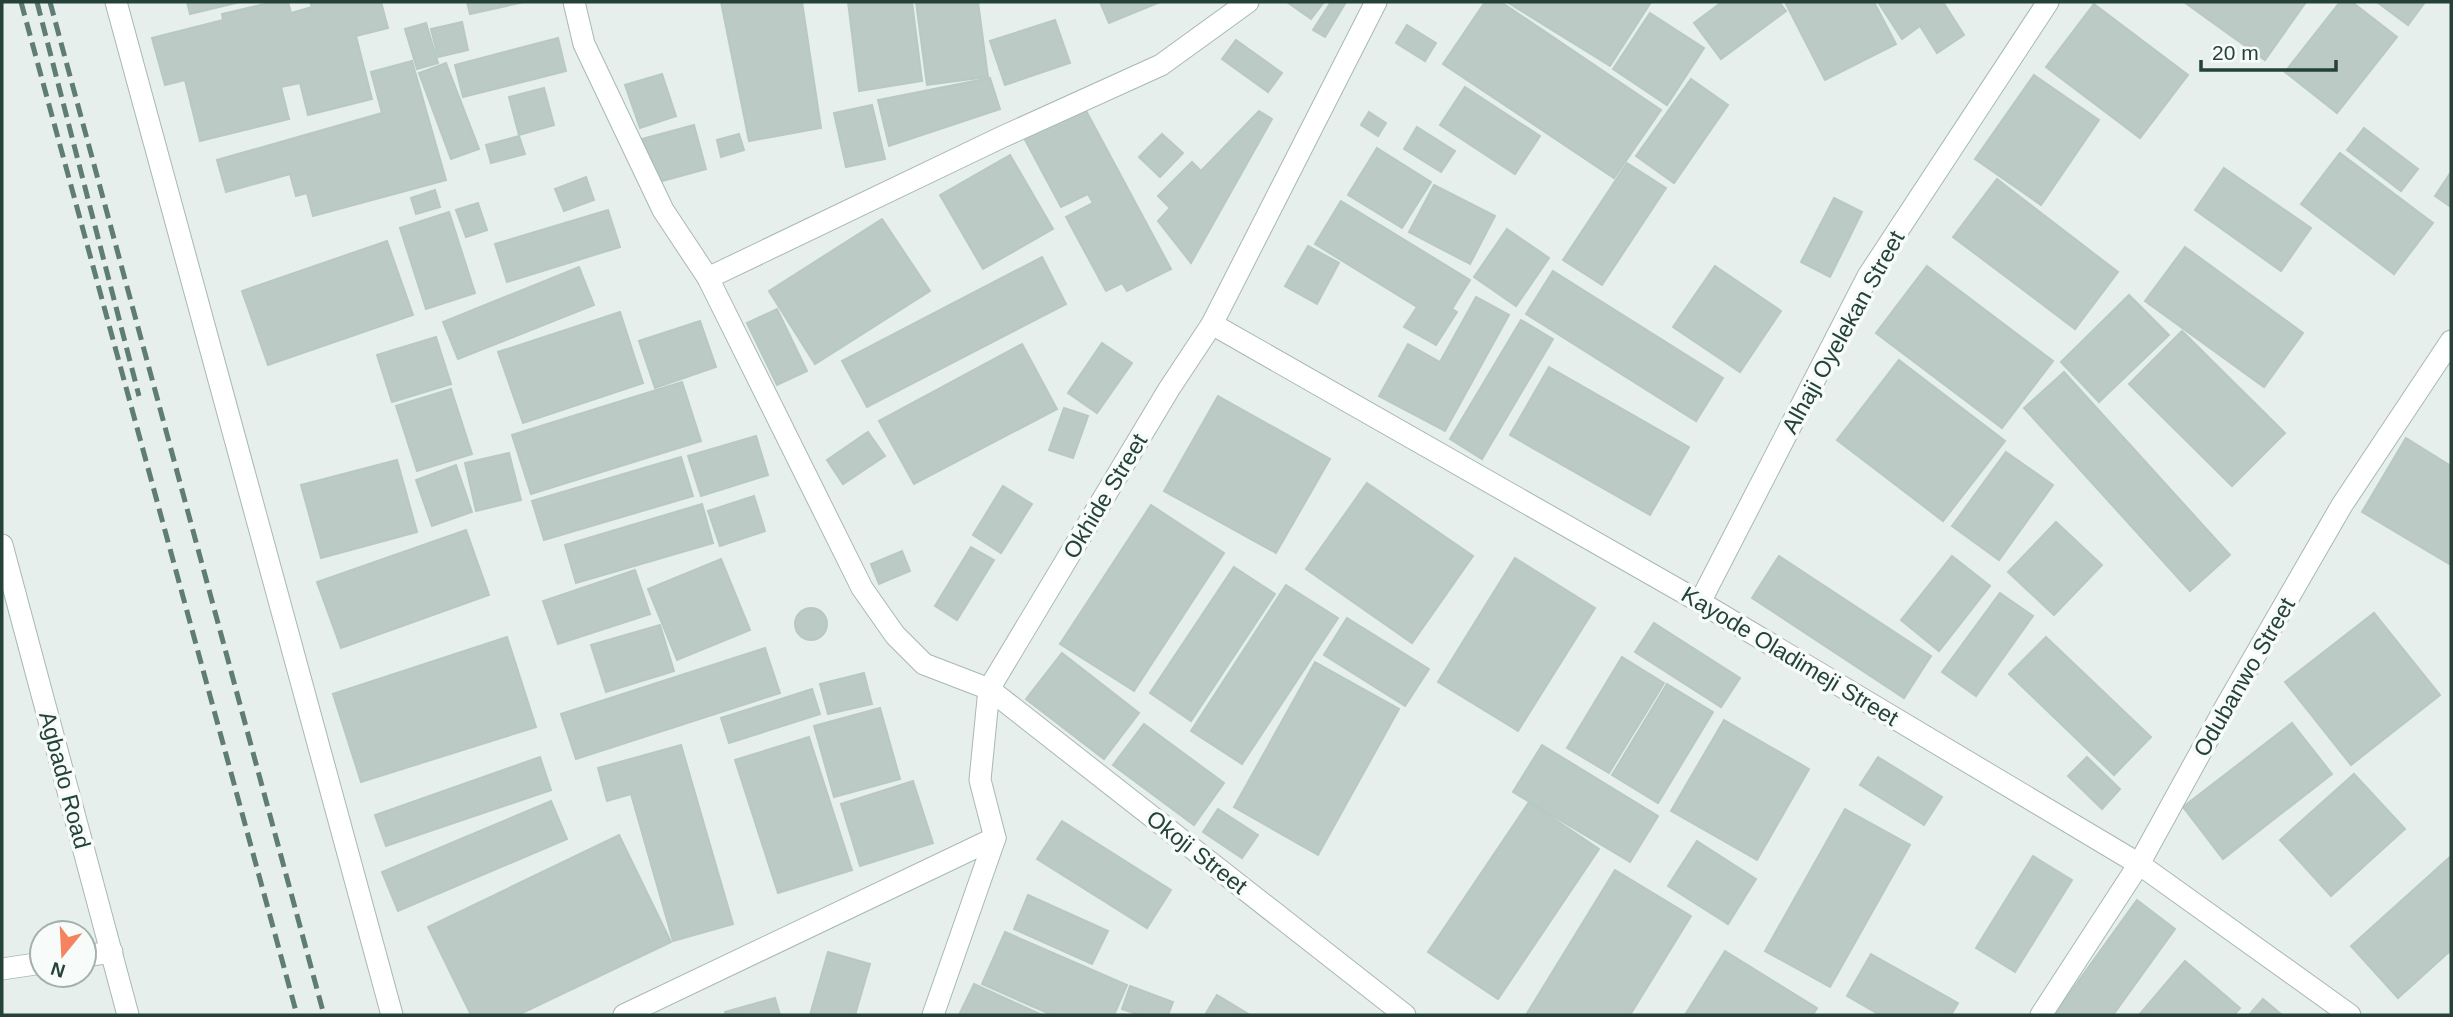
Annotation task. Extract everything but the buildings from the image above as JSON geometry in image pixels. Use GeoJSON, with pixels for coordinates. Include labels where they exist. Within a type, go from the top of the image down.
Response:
{"type":"FeatureCollection","features":[{"type":"Feature","properties":{"kind":"street"},"geometry":{"type":"LineString","coordinates":[[116,2],[392,1015]]}},
{"type":"Feature","properties":{"kind":"street","name":"Okoji Street"},"geometry":{"type":"LineString","coordinates":[[574,2],[584,44],[657,198],[708,278],[862,588],[895,635],[924,664],[989,689],[1405,1015]]}},
{"type":"Feature","properties":{"kind":"street"},"geometry":{"type":"LineString","coordinates":[[708,278],[1002,137],[1161,65],[1248,2]]}},
{"type":"Feature","properties":{"kind":"street","name":"Okhide Street"},"geometry":{"type":"LineString","coordinates":[[995,838],[980,779],[989,689],[1169,389],[1212,324],[1376,2]]}},
{"type":"Feature","properties":{"kind":"street","name":"Alhaji Oyelekan Street"},"geometry":{"type":"LineString","coordinates":[[1700,602],[1868,276],[2048,2]]}},
{"type":"Feature","properties":{"kind":"street","name":"Kayode Oladimeji Street"},"geometry":{"type":"LineString","coordinates":[[1212,324],[1700,602],[2139,864],[2350,1015]]}},
{"type":"Feature","properties":{"kind":"street","name":"Odubanwo Street"},"geometry":{"type":"LineString","coordinates":[[2041,1015],[2139,864],[2342,505],[2451,341]]}},
{"type":"Feature","properties":{"kind":"street","name":"Agbado Road"},"geometry":{"type":"LineString","coordinates":[[2,545],[128,1015]]}},
{"type":"Feature","properties":{"kind":"street"},"geometry":{"type":"LineString","coordinates":[[624,1015],[995,838]]}},
{"type":"Feature","properties":{"kind":"street"},"geometry":{"type":"LineString","coordinates":[[933,1015],[995,838]]}},
{"type":"Feature","properties":{"kind":"street"},"geometry":{"type":"LineString","coordinates":[[98,954],[112,952]]}},
{"type":"Feature","properties":{"kind":"street"},"geometry":{"type":"LineString","coordinates":[[2,969],[28,965]]}},
{"type":"Feature","properties":{"kind":"railway"},"geometry":{"type":"LineString","coordinates":[[21,2],[297,1015]]}},
{"type":"Feature","properties":{"kind":"railway"},"geometry":{"type":"LineString","coordinates":[[37,2],[139,396]]}},
{"type":"Feature","properties":{"kind":"railway"},"geometry":{"type":"LineString","coordinates":[[50,2],[324,1015]]}}]}
